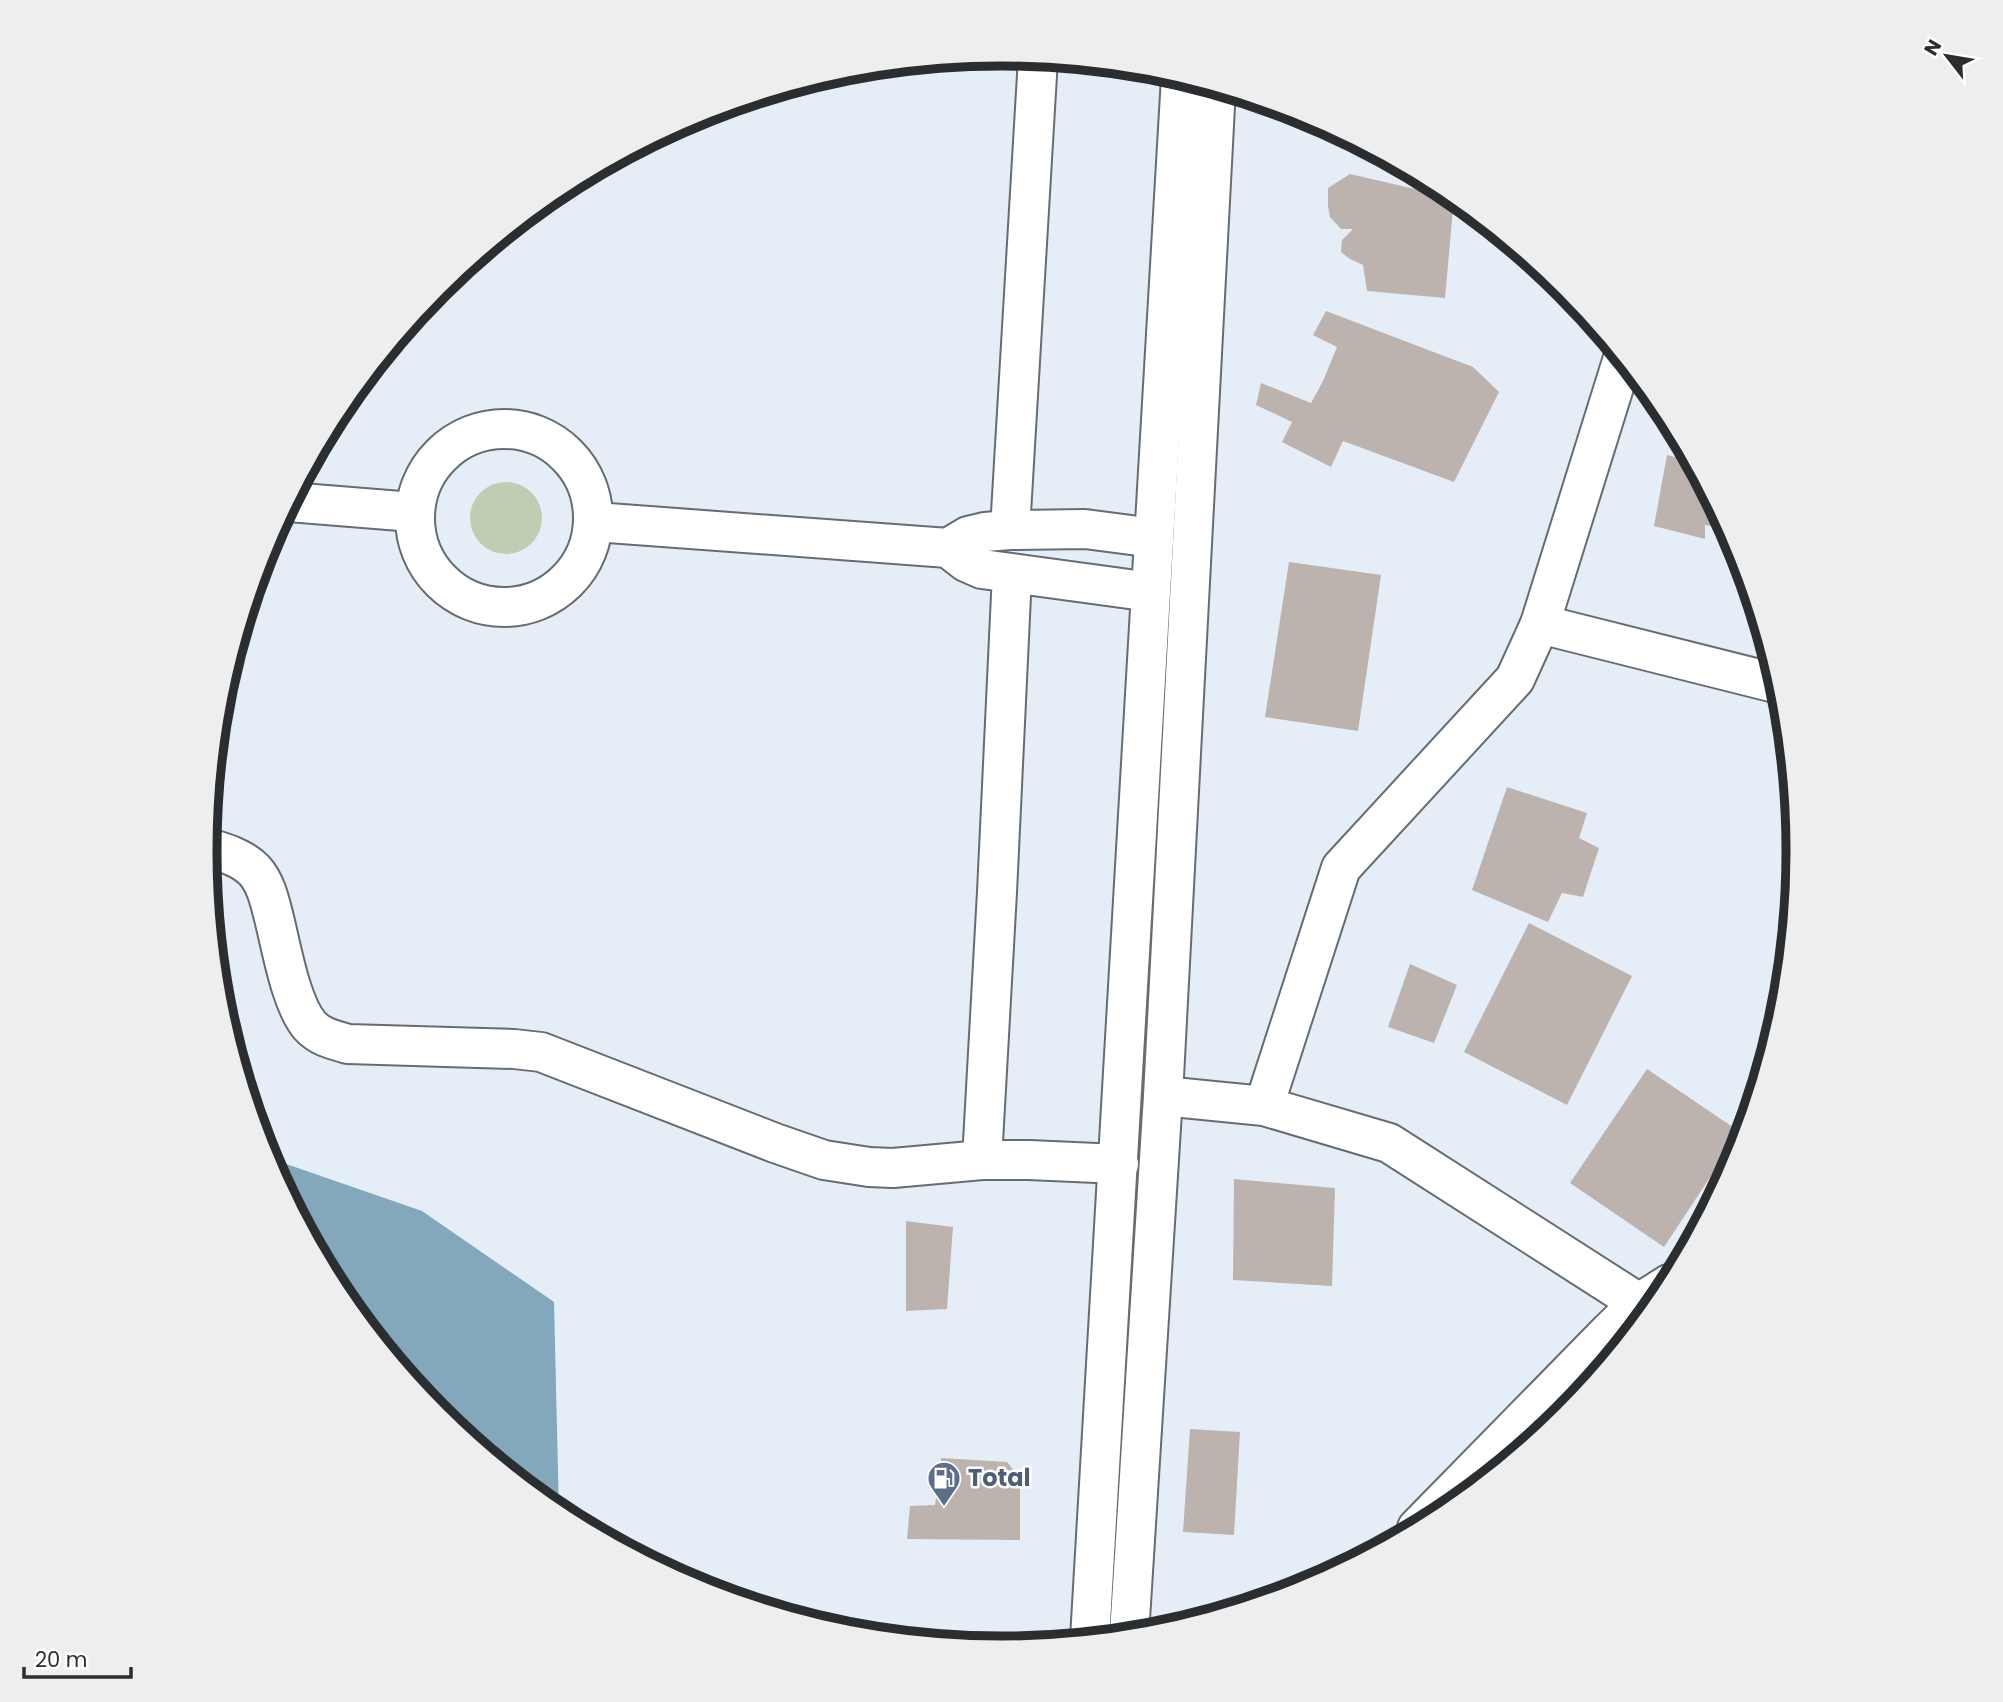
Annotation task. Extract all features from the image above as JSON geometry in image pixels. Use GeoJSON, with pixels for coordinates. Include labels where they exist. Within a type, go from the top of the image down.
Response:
{"type":"FeatureCollection","features":[{"type":"Feature","properties":{"kind":"main road"},"geometry":{"type":"LineString","coordinates":[[1010,530],[1037,67]]}},
{"type":"Feature","properties":{"kind":"main road"},"geometry":{"type":"LineString","coordinates":[[1091,1630],[1180,88]]}},
{"type":"Feature","properties":{"kind":"main road"},"geometry":{"type":"LineString","coordinates":[[1130,1624],[1163,1096],[1216,96]]}},
{"type":"Feature","properties":{"kind":"main road"},"geometry":{"type":"LineString","coordinates":[[1264,1105],[1341,868],[1515,679],[1540,624],[1620,368]]}},
{"type":"Feature","properties":{"kind":"main road"},"geometry":{"type":"LineString","coordinates":[[495,428],[527,432],[556,446],[579,468],[592,498],[595,522],[587,556],[572,579],[551,596],[524,606],[497,607],[470,600],[445,585],[427,564],[416,539],[413,512],[420,481],[438,455],[464,437],[495,428]]}},
{"type":"Feature","properties":{"kind":"main road"},"geometry":{"type":"LineString","coordinates":[[299,503],[413,512]]}},
{"type":"Feature","properties":{"kind":"main road"},"geometry":{"type":"LineString","coordinates":[[595,522],[948,548],[966,562],[982,569],[1150,592]]}},
{"type":"Feature","properties":{"kind":"main road"},"geometry":{"type":"LineString","coordinates":[[948,548],[968,536],[1010,530],[1085,529],[1154,538]]}},
{"type":"Feature","properties":{"kind":"main road"},"geometry":{"type":"LineString","coordinates":[[982,1160],[1012,574]]}},
{"type":"Feature","properties":{"kind":"main road"},"geometry":{"type":"LineString","coordinates":[[1540,624],[1767,681]]}},
{"type":"Feature","properties":{"kind":"main road"},"geometry":{"type":"LineString","coordinates":[[217,850],[234,856],[253,868],[264,883],[297,1007],[311,1027],[326,1038],[348,1044],[541,1052],[824,1160],[893,1168],[982,1160],[1119,1164]]}},
{"type":"Feature","properties":{"kind":"main road"},"geometry":{"type":"LineString","coordinates":[[1163,1096],[1264,1105],[1389,1143],[1650,1292]]}},
{"type":"Feature","properties":{"kind":"main road"},"geometry":{"type":"LineString","coordinates":[[1463,1485],[1625,1328]]}},
{"type":"Feature","properties":{"kind":"green space"},"geometry":{"type":"Polygon","coordinates":[[[506,482],[520,485],[532,492],[539,504],[542,518],[539,532],[532,544],[520,551],[506,554],[492,551],[480,544],[473,532],[470,518],[473,504],[480,492],[492,485],[506,482]]]}},
{"type":"Feature","properties":{"kind":"water"},"geometry":{"type":"Polygon","coordinates":[[[282,1163],[422,1211],[554,1302],[559,1498],[484,1441],[447,1406],[379,1329],[322,1243],[282,1163]]]}},
{"type":"Feature","properties":{"kind":"building"},"geometry":{"type":"Polygon","coordinates":[[[1350,174],[1425,191],[1453,210],[1445,298],[1367,291],[1363,265],[1341,252],[1342,240],[1353,229],[1341,229],[1330,217],[1328,188],[1350,174]]]}},
{"type":"Feature","properties":{"kind":"building"},"geometry":{"type":"Polygon","coordinates":[[[1326,311],[1473,367],[1499,392],[1454,482],[1343,441],[1331,467],[1282,442],[1292,422],[1256,405],[1261,383],[1311,403],[1337,347],[1313,335],[1326,311]]]}},
{"type":"Feature","properties":{"kind":"building"},"geometry":{"type":"Polygon","coordinates":[[[1667,455],[1681,458],[1715,527],[1705,525],[1705,539],[1654,526],[1667,455]]]}},
{"type":"Feature","properties":{"kind":"building"},"geometry":{"type":"Polygon","coordinates":[[[1289,562],[1381,575],[1358,731],[1265,717],[1289,562]]]}},
{"type":"Feature","properties":{"kind":"building"},"geometry":{"type":"Polygon","coordinates":[[[1507,787],[1587,813],[1579,838],[1599,848],[1583,897],[1562,893],[1548,922],[1472,890],[1507,787]]]}},
{"type":"Feature","properties":{"kind":"building"},"geometry":{"type":"Polygon","coordinates":[[[1529,923],[1632,976],[1567,1105],[1464,1052],[1529,923]]]}},
{"type":"Feature","properties":{"kind":"building"},"geometry":{"type":"Polygon","coordinates":[[[1410,964],[1457,985],[1434,1043],[1388,1027],[1410,964]]]}},
{"type":"Feature","properties":{"kind":"building"},"geometry":{"type":"Polygon","coordinates":[[[1647,1069],[1735,1128],[1723,1158],[1664,1247],[1570,1183],[1647,1069]]]}},
{"type":"Feature","properties":{"kind":"building"},"geometry":{"type":"Polygon","coordinates":[[[1234,1179],[1335,1188],[1332,1286],[1233,1280],[1234,1179]]]}},
{"type":"Feature","properties":{"kind":"building"},"geometry":{"type":"Polygon","coordinates":[[[906,1221],[953,1227],[947,1309],[906,1311],[906,1221]]]}},
{"type":"Feature","properties":{"kind":"building"},"geometry":{"type":"Polygon","coordinates":[[[1190,1429],[1240,1432],[1234,1535],[1183,1532],[1190,1429]]]}},
{"type":"Feature","properties":{"kind":"building"},"geometry":{"type":"Polygon","coordinates":[[[941,1458],[1007,1462],[1020,1478],[1020,1540],[907,1539],[910,1506],[935,1505],[941,1458]]]}},
{"type":"Feature","properties":{"kind":"place","name":"Total"},"geometry":{"type":"Point","coordinates":[944,1508]}}]}
